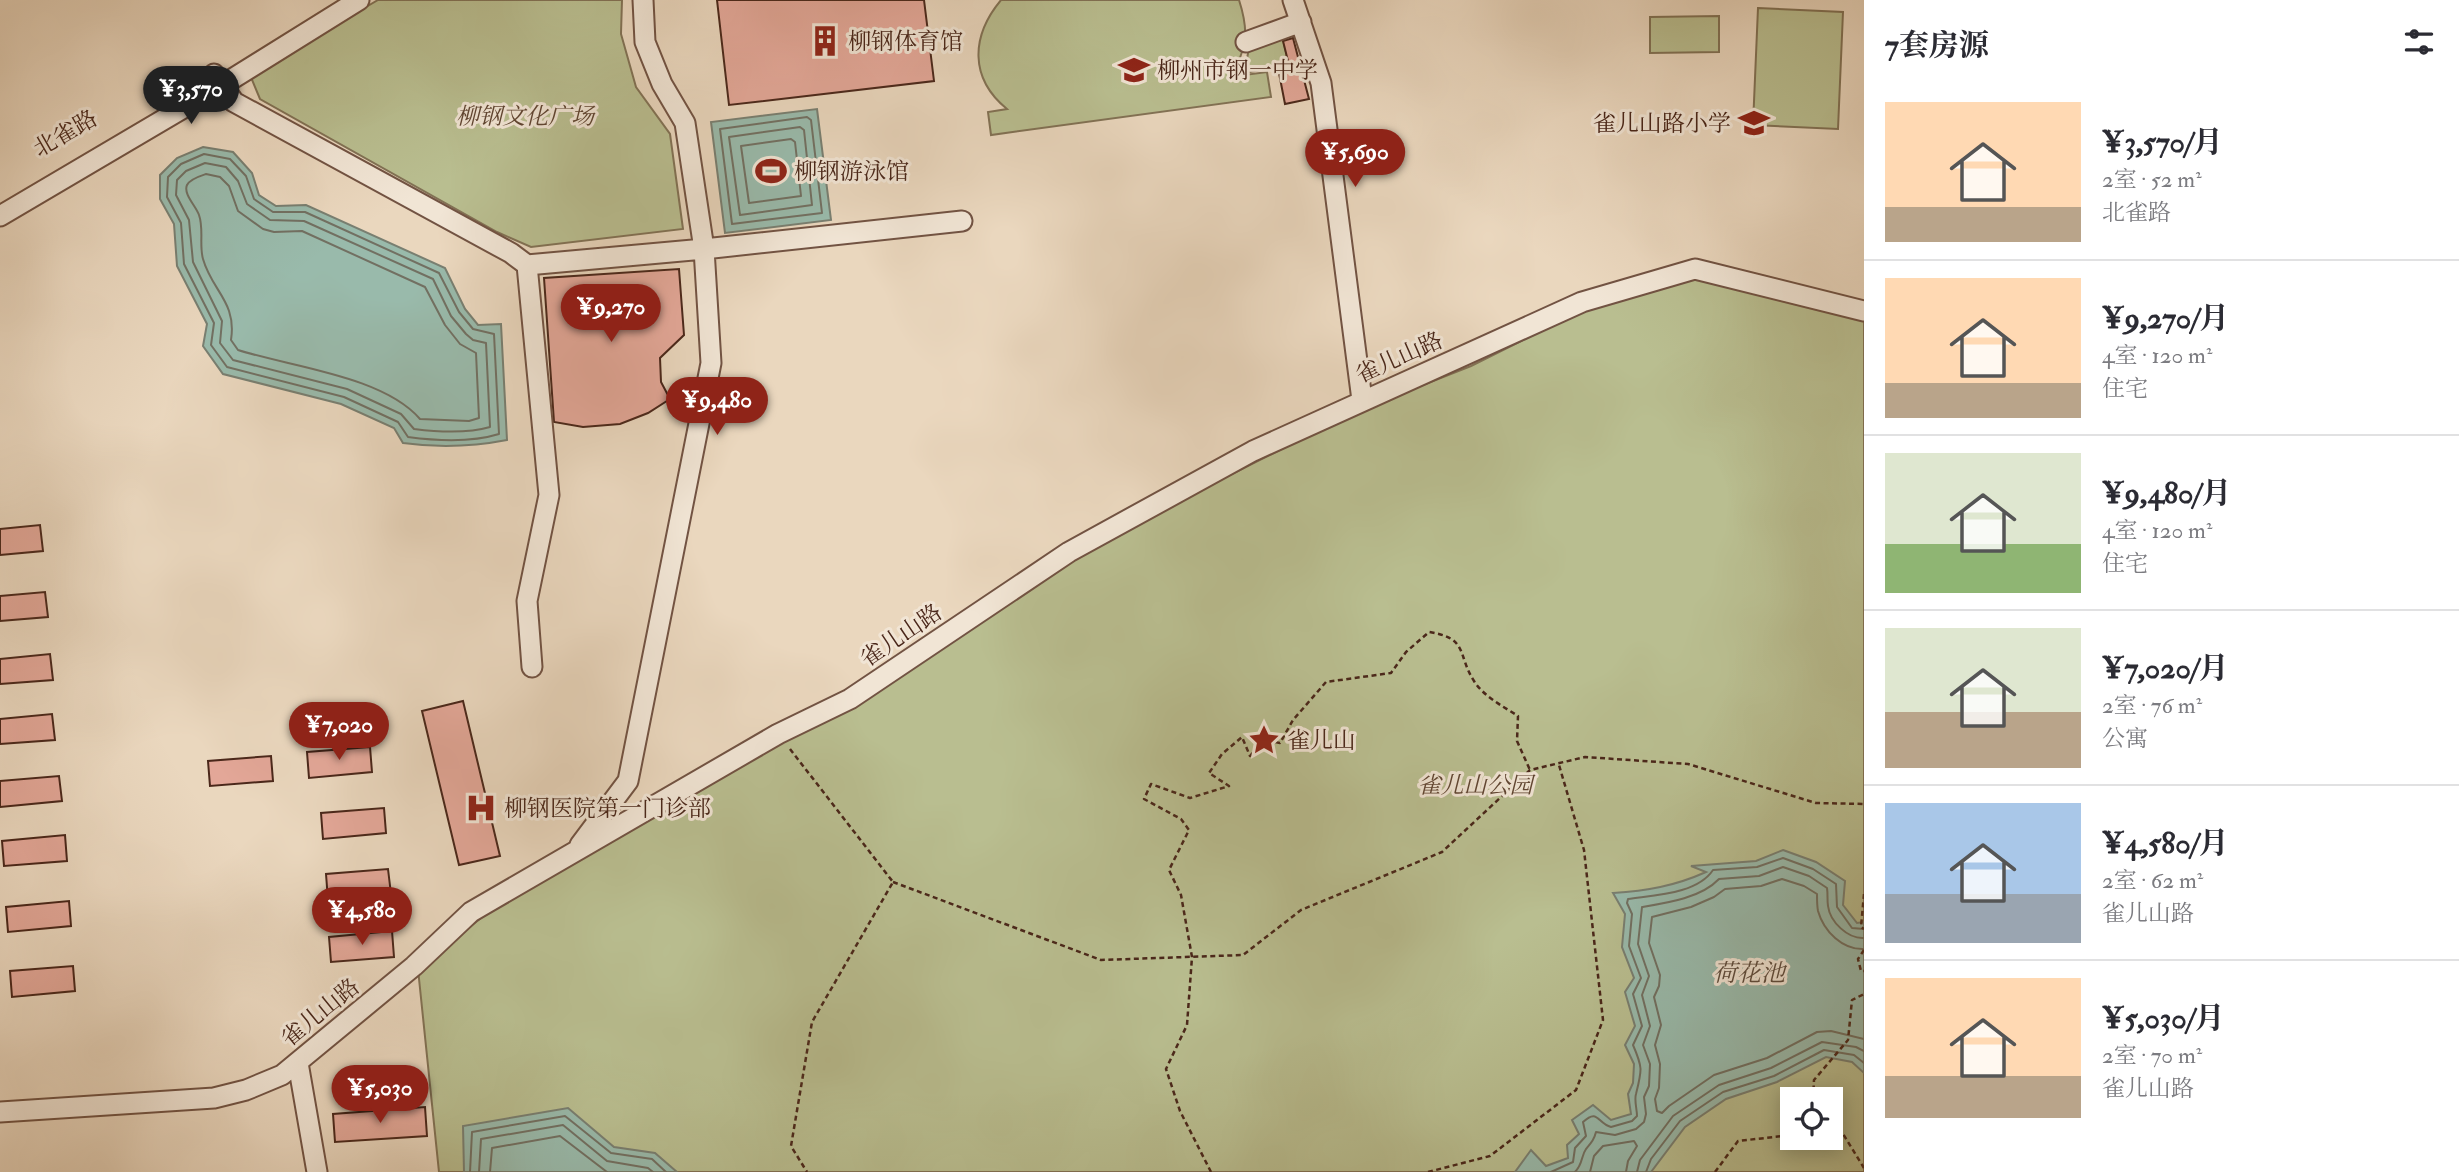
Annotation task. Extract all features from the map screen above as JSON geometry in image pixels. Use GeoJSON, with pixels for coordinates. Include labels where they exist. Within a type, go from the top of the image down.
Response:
{"type":"FeatureCollection","features":[{"type":"Feature","properties":{"kind":"street","name":"北雀路"},"geometry":{"type":"LineString","coordinates":[[0,216],[218,80],[335,0]]}},
{"type":"Feature","properties":{"kind":"street","name":"北雀路"},"geometry":{"type":"LineString","coordinates":[[0,201],[359,0]]}},
{"type":"Feature","properties":{"kind":"street"},"geometry":{"type":"LineString","coordinates":[[575,851],[628,781],[711,363],[704,249],[685,123],[662,84],[645,42],[643,0]]}},
{"type":"Feature","properties":{"kind":"street"},"geometry":{"type":"LineString","coordinates":[[1293,0],[1321,83],[1362,400]]}},
{"type":"Feature","properties":{"kind":"street"},"geometry":{"type":"LineString","coordinates":[[1245,42],[1301,22]]}},
{"type":"Feature","properties":{"kind":"street"},"geometry":{"type":"LineString","coordinates":[[218,80],[234,102],[511,253],[527,265],[962,221]]}},
{"type":"Feature","properties":{"kind":"street"},"geometry":{"type":"LineString","coordinates":[[527,265],[549,495],[527,601],[532,667]]}},
{"type":"Feature","properties":{"kind":"street","name":"雀儿山路"},"geometry":{"type":"LineString","coordinates":[[0,1112],[214,1097],[258,1085],[282,1075],[414,966],[471,912],[778,734],[850,699],[1069,552],[1253,451],[1582,302],[1695,269],[1864,311]]}},
{"type":"Feature","properties":{"kind":"street"},"geometry":{"type":"LineString","coordinates":[[298,1063],[317,1172]]}},
{"type":"Feature","properties":{"kind":"path"},"geometry":{"type":"LineString","coordinates":[[1211,1172],[1180,1111],[1166,1069],[1187,1025],[1192,957],[1181,895],[1169,870],[1189,831],[1181,819],[1144,799],[1151,784],[1190,798],[1229,786],[1209,773],[1222,754],[1242,737],[1250,756],[1264,740],[1280,743],[1293,720],[1326,682],[1391,673],[1406,652],[1429,632],[1448,635],[1459,646],[1475,683],[1518,716],[1517,741],[1530,770]]}},
{"type":"Feature","properties":{"kind":"path"},"geometry":{"type":"LineString","coordinates":[[778,734],[893,882],[1101,960],[1243,955],[1301,910],[1442,852],[1530,770],[1585,757],[1688,764],[1816,803],[1864,804]]}},
{"type":"Feature","properties":{"kind":"path"},"geometry":{"type":"LineString","coordinates":[[1428,1172],[1490,1156],[1576,1090],[1603,1020],[1584,850],[1558,763]]}},
{"type":"Feature","properties":{"kind":"path"},"geometry":{"type":"LineString","coordinates":[[807,1172],[791,1146],[812,1022],[893,882]]}},
{"type":"Feature","properties":{"kind":"path"},"geometry":{"type":"LineString","coordinates":[[1864,894],[1861,927],[1864,929]]}},
{"type":"Feature","properties":{"kind":"path"},"geometry":{"type":"LineString","coordinates":[[1864,950],[1857,959],[1861,971],[1864,971]]}},
{"type":"Feature","properties":{"kind":"path"},"geometry":{"type":"LineString","coordinates":[[1814,1087],[1814,1080],[1848,1040],[1852,1000],[1864,994]]}},
{"type":"Feature","properties":{"kind":"path"},"geometry":{"type":"LineString","coordinates":[[1843,1134],[1864,1168]]}},
{"type":"Feature","properties":{"kind":"path"},"geometry":{"type":"LineString","coordinates":[[1715,1172],[1738,1141],[1780,1136]]}},
{"type":"Feature","properties":{"kind":"green space","name":"柳钢文化广场"},"geometry":{"type":"Polygon","coordinates":[[[378,0],[622,0],[621,34],[636,87],[670,134],[683,229],[531,247],[497,232],[260,99],[250,75],[378,0]]]}},
{"type":"Feature","properties":{"kind":"green space","name":"柳州市钢一中学"},"geometry":{"type":"Polygon","coordinates":[[[1001,0],[1239,0],[1245,40],[1240,58],[1229,77],[1267,72],[1271,97],[991,135],[988,112],[1007,109],[986,84],[978,56],[984,28],[1001,0]]]}},
{"type":"Feature","properties":{"kind":"green space"},"geometry":{"type":"Polygon","coordinates":[[[1758,8],[1843,12],[1838,129],[1753,125],[1758,8]]]}},
{"type":"Feature","properties":{"kind":"green space"},"geometry":{"type":"Polygon","coordinates":[[[1719,16],[1719,52],[1650,53],[1650,17],[1719,16]]]}},
{"type":"Feature","properties":{"kind":"green space"},"geometry":{"type":"Polygon","coordinates":[[[1282,36],[1289,65],[1238,74],[1246,63],[1250,44],[1282,36]]]}},
{"type":"Feature","properties":{"kind":"green space","name":"雀儿山公园"},"geometry":{"type":"Polygon","coordinates":[[[1698,276],[1864,318],[1864,1172],[439,1172],[418,969],[481,918],[1071,555],[1357,411],[1471,366],[1584,310],[1698,276]]]}},
{"type":"Feature","properties":{"kind":"water","name":"柳钢游泳馆"},"geometry":{"type":"Polygon","coordinates":[[[817,109],[831,220],[725,233],[711,122],[817,109]]]}},
{"type":"Feature","properties":{"kind":"water"},"geometry":{"type":"Polygon","coordinates":[[[203,147],[233,152],[252,173],[259,195],[276,206],[306,205],[445,268],[465,309],[478,325],[501,324],[507,440],[455,446],[403,443],[394,428],[341,404],[223,374],[203,346],[207,324],[177,266],[174,224],[160,199],[160,175],[177,158],[203,147]]]}},
{"type":"Feature","properties":{"kind":"water","name":"荷花池"},"geometry":{"type":"Polygon","coordinates":[[[1783,850],[1816,862],[1845,881],[1843,905],[1857,923],[1864,922],[1864,1073],[1852,1062],[1826,1057],[1777,1082],[1726,1099],[1685,1127],[1651,1172],[1515,1172],[1531,1150],[1546,1166],[1568,1158],[1567,1145],[1579,1134],[1572,1120],[1593,1105],[1611,1120],[1631,1114],[1628,1094],[1633,1083],[1634,1064],[1625,1045],[1635,1026],[1625,992],[1634,978],[1622,947],[1625,914],[1613,893],[1660,887],[1706,872],[1691,866],[1756,861],[1783,850]]]}},
{"type":"Feature","properties":{"kind":"water"},"geometry":{"type":"Polygon","coordinates":[[[568,1108],[614,1147],[655,1153],[677,1172],[464,1172],[463,1126],[568,1108]]]}},
{"type":"Feature","properties":{"kind":"building","name":"柳钢体育馆"},"geometry":{"type":"Polygon","coordinates":[[[717,0],[924,0],[934,81],[729,105],[717,0]]]}},
{"type":"Feature","properties":{"kind":"building"},"geometry":{"type":"Polygon","coordinates":[[[1293,38],[1309,99],[1285,104],[1278,68],[1289,65],[1283,41],[1293,38]]]}},
{"type":"Feature","properties":{"kind":"building"},"geometry":{"type":"Polygon","coordinates":[[[679,269],[684,335],[660,358],[661,382],[670,399],[648,413],[620,424],[583,427],[554,422],[544,278],[679,269]]]}},
{"type":"Feature","properties":{"kind":"building"},"geometry":{"type":"Polygon","coordinates":[[[40,525],[43,551],[0,555],[0,529],[40,525]]]}},
{"type":"Feature","properties":{"kind":"building"},"geometry":{"type":"Polygon","coordinates":[[[45,592],[48,617],[0,621],[0,596],[45,592]]]}},
{"type":"Feature","properties":{"kind":"building"},"geometry":{"type":"Polygon","coordinates":[[[50,654],[53,680],[0,684],[0,659],[50,654]]]}},
{"type":"Feature","properties":{"kind":"building"},"geometry":{"type":"Polygon","coordinates":[[[463,701],[500,856],[459,865],[422,711],[463,701]]]}},
{"type":"Feature","properties":{"kind":"building"},"geometry":{"type":"Polygon","coordinates":[[[52,714],[55,740],[0,744],[0,719],[52,714]]]}},
{"type":"Feature","properties":{"kind":"building"},"geometry":{"type":"Polygon","coordinates":[[[370,747],[372,772],[309,778],[307,752],[370,747]]]}},
{"type":"Feature","properties":{"kind":"building"},"geometry":{"type":"Polygon","coordinates":[[[271,756],[273,781],[210,786],[208,761],[271,756]]]}},
{"type":"Feature","properties":{"kind":"building"},"geometry":{"type":"Polygon","coordinates":[[[59,776],[62,801],[0,807],[0,781],[59,776]]]}},
{"type":"Feature","properties":{"kind":"building"},"geometry":{"type":"Polygon","coordinates":[[[384,808],[386,833],[323,839],[321,813],[384,808]]]}},
{"type":"Feature","properties":{"kind":"building"},"geometry":{"type":"Polygon","coordinates":[[[65,835],[67,861],[4,866],[2,841],[65,835]]]}},
{"type":"Feature","properties":{"kind":"building"},"geometry":{"type":"Polygon","coordinates":[[[388,869],[391,894],[328,900],[326,874],[388,869]]]}},
{"type":"Feature","properties":{"kind":"building"},"geometry":{"type":"Polygon","coordinates":[[[69,901],[71,926],[8,932],[6,907],[69,901]]]}},
{"type":"Feature","properties":{"kind":"building"},"geometry":{"type":"Polygon","coordinates":[[[392,931],[394,957],[331,962],[329,937],[392,931]]]}},
{"type":"Feature","properties":{"kind":"building"},"geometry":{"type":"Polygon","coordinates":[[[73,966],[75,991],[12,997],[10,971],[73,966]]]}},
{"type":"Feature","properties":{"kind":"building"},"geometry":{"type":"Polygon","coordinates":[[[425,1107],[427,1136],[335,1142],[333,1114],[425,1107]]]}},
{"type":"Feature","properties":{"kind":"place","name":"柳钢体育馆"},"geometry":{"type":"Point","coordinates":[825,41]}},
{"type":"Feature","properties":{"kind":"place","name":"柳州市钢一中学"},"geometry":{"type":"Point","coordinates":[1134,70]}},
{"type":"Feature","properties":{"kind":"place","name":"雀儿山路小学"},"geometry":{"type":"Point","coordinates":[1754,123]}},
{"type":"Feature","properties":{"kind":"place","name":"柳钢游泳馆"},"geometry":{"type":"Point","coordinates":[771,171]}},
{"type":"Feature","properties":{"kind":"place","name":"雀儿山"},"geometry":{"type":"Point","coordinates":[1264,740]}},
{"type":"Feature","properties":{"kind":"place","name":"柳钢医院第一门诊部"},"geometry":{"type":"Point","coordinates":[481,808]}}]}
